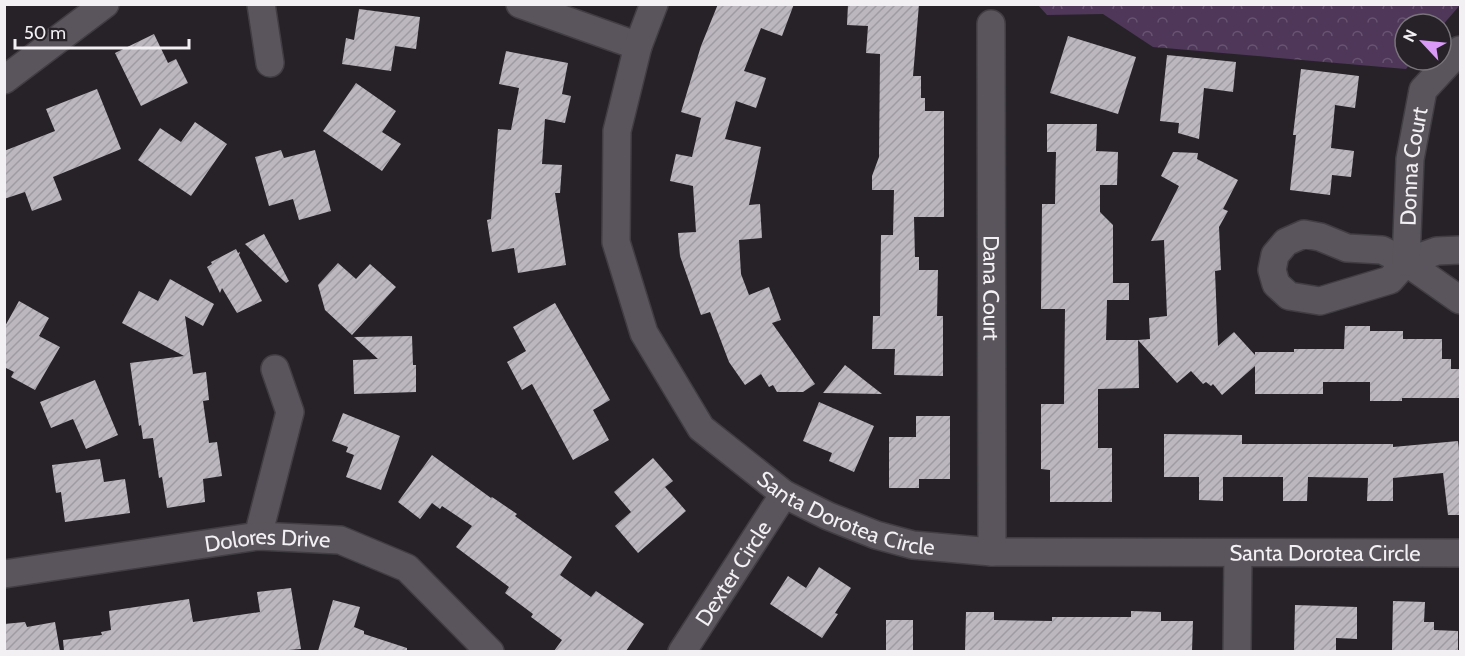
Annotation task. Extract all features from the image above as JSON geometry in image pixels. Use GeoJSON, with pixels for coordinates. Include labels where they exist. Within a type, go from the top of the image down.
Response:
{"type":"FeatureCollection","features":[{"type":"Feature","properties":{"kind":"street"},"geometry":{"type":"LineString","coordinates":[[5,78],[105,4]]}},
{"type":"Feature","properties":{"kind":"street"},"geometry":{"type":"LineString","coordinates":[[261,4],[270,63]]}},
{"type":"Feature","properties":{"kind":"street"},"geometry":{"type":"LineString","coordinates":[[520,4],[638,46]]}},
{"type":"Feature","properties":{"kind":"street","name":"Santa Dorotea Circle"},"geometry":{"type":"LineString","coordinates":[[654,4],[638,46],[617,131],[616,242],[644,333],[701,428],[784,494],[828,516],[876,535],[913,544],[992,552],[1461,553]]}},
{"type":"Feature","properties":{"kind":"street","name":"Dana Court"},"geometry":{"type":"LineString","coordinates":[[991,24],[992,552]]}},
{"type":"Feature","properties":{"kind":"street","name":"Donna Court"},"geometry":{"type":"LineString","coordinates":[[1461,50],[1423,90],[1410,159],[1406,261],[1437,251],[1461,250]]}},
{"type":"Feature","properties":{"kind":"street"},"geometry":{"type":"LineString","coordinates":[[1406,261],[1461,300]]}},
{"type":"Feature","properties":{"kind":"street"},"geometry":{"type":"LineString","coordinates":[[258,536],[290,412],[275,369]]}},
{"type":"Feature","properties":{"kind":"street","name":"Dexter Circle"},"geometry":{"type":"LineString","coordinates":[[682,651],[784,494]]}},
{"type":"Feature","properties":{"kind":"street","name":"Dolores Drive"},"geometry":{"type":"LineString","coordinates":[[4,574],[258,536],[340,540],[407,568],[490,651]]}},
{"type":"Feature","properties":{"kind":"street"},"geometry":{"type":"LineString","coordinates":[[1236,651],[1239,554]]}},
{"type":"Feature","properties":{"kind":"green space"},"geometry":{"type":"Polygon","coordinates":[[[1038,5],[1460,5],[1453,13],[1393,12],[1393,68],[1153,47],[1103,14],[1047,15],[1038,5]]]}},
{"type":"Feature","properties":{"kind":"building"},"geometry":{"type":"Polygon","coordinates":[[[718,4],[794,4],[782,36],[761,28],[744,71],[766,78],[756,108],[736,101],[725,139],[761,147],[749,205],[760,204],[762,238],[739,240],[741,274],[749,295],[769,287],[781,320],[772,323],[815,384],[803,392],[777,392],[773,385],[769,387],[761,374],[745,385],[729,362],[710,312],[701,315],[680,256],[678,233],[696,232],[693,186],[670,181],[676,154],[692,157],[701,118],[681,112],[701,46],[718,4]]]}},
{"type":"Feature","properties":{"kind":"building"},"geometry":{"type":"Polygon","coordinates":[[[848,4],[919,4],[913,76],[921,76],[921,98],[925,98],[925,111],[944,111],[944,217],[914,217],[915,257],[919,257],[919,270],[938,270],[937,316],[943,316],[943,376],[894,375],[895,349],[872,349],[873,316],[880,316],[881,235],[893,235],[894,190],[872,190],[872,176],[879,157],[880,54],[866,53],[868,26],[847,25],[848,4]]]}},
{"type":"Feature","properties":{"kind":"building"},"geometry":{"type":"Polygon","coordinates":[[[359,9],[420,17],[416,49],[395,46],[391,71],[342,64],[346,38],[354,40],[359,9]]]}},
{"type":"Feature","properties":{"kind":"building"},"geometry":{"type":"Polygon","coordinates":[[[154,34],[168,63],[176,59],[188,83],[141,106],[115,53],[154,34]]]}},
{"type":"Feature","properties":{"kind":"building"},"geometry":{"type":"Polygon","coordinates":[[[1068,36],[1136,57],[1118,114],[1050,93],[1068,36]]]}},
{"type":"Feature","properties":{"kind":"building"},"geometry":{"type":"Polygon","coordinates":[[[506,51],[568,63],[562,94],[571,96],[565,123],[545,119],[542,164],[562,165],[560,193],[555,193],[566,265],[518,273],[514,248],[492,252],[487,220],[491,219],[498,129],[511,130],[519,88],[499,84],[506,51]]]}},
{"type":"Feature","properties":{"kind":"building"},"geometry":{"type":"Polygon","coordinates":[[[1167,55],[1236,62],[1233,92],[1204,88],[1199,139],[1178,133],[1179,123],[1160,121],[1167,55]]]}},
{"type":"Feature","properties":{"kind":"building"},"geometry":{"type":"Polygon","coordinates":[[[1301,69],[1359,76],[1355,108],[1335,105],[1331,148],[1354,151],[1351,177],[1332,175],[1330,195],[1290,190],[1296,135],[1293,135],[1301,69]]]}},
{"type":"Feature","properties":{"kind":"building"},"geometry":{"type":"Polygon","coordinates":[[[356,83],[396,111],[382,132],[401,144],[382,171],[323,131],[356,83]]]}},
{"type":"Feature","properties":{"kind":"building"},"geometry":{"type":"Polygon","coordinates":[[[97,89],[121,149],[53,177],[62,200],[32,211],[25,192],[4,199],[4,151],[55,131],[46,109],[97,89]]]}},
{"type":"Feature","properties":{"kind":"building"},"geometry":{"type":"Polygon","coordinates":[[[195,122],[227,144],[191,196],[138,160],[160,128],[181,142],[195,122]]]}},
{"type":"Feature","properties":{"kind":"building"},"geometry":{"type":"Polygon","coordinates":[[[1047,124],[1097,124],[1096,151],[1118,152],[1117,185],[1100,185],[1100,212],[1113,225],[1113,283],[1129,283],[1129,300],[1107,300],[1106,340],[1138,340],[1139,388],[1098,389],[1098,448],[1112,448],[1112,502],[1050,502],[1050,470],[1041,469],[1041,404],[1064,404],[1065,309],[1041,309],[1042,204],[1055,204],[1056,152],[1047,152],[1047,124]]]}},
{"type":"Feature","properties":{"kind":"building"},"geometry":{"type":"Polygon","coordinates":[[[281,150],[284,158],[315,150],[331,211],[299,220],[293,199],[269,206],[255,157],[281,150]]]}},
{"type":"Feature","properties":{"kind":"building"},"geometry":{"type":"Polygon","coordinates":[[[1173,152],[1198,153],[1197,159],[1238,180],[1223,209],[1228,211],[1219,227],[1221,270],[1215,271],[1218,346],[1234,332],[1255,355],[1255,352],[1294,352],[1294,349],[1344,349],[1345,326],[1370,326],[1370,331],[1403,331],[1403,339],[1442,339],[1442,359],[1451,359],[1451,369],[1461,369],[1461,398],[1402,398],[1402,401],[1370,401],[1370,382],[1323,382],[1323,394],[1255,394],[1255,366],[1222,395],[1213,384],[1211,386],[1206,382],[1203,384],[1191,371],[1177,383],[1138,340],[1150,339],[1149,318],[1167,316],[1164,240],[1151,241],[1179,186],[1161,176],[1173,152]]]}},
{"type":"Feature","properties":{"kind":"building"},"geometry":{"type":"Polygon","coordinates":[[[264,234],[289,281],[286,283],[245,244],[264,234]]]}},
{"type":"Feature","properties":{"kind":"building"},"geometry":{"type":"Polygon","coordinates":[[[236,249],[238,253],[240,252],[239,255],[262,301],[237,313],[222,288],[220,293],[207,267],[212,264],[211,262],[236,249]]]}},
{"type":"Feature","properties":{"kind":"building"},"geometry":{"type":"Polygon","coordinates":[[[338,263],[356,279],[370,264],[396,287],[352,335],[325,310],[318,285],[338,263]]]}},
{"type":"Feature","properties":{"kind":"building"},"geometry":{"type":"Polygon","coordinates":[[[170,279],[214,304],[203,326],[185,316],[193,374],[206,372],[209,400],[203,401],[209,443],[217,442],[222,476],[203,479],[205,502],[167,508],[162,477],[159,478],[153,438],[143,439],[141,425],[139,426],[130,363],[184,356],[122,323],[139,291],[158,301],[170,279]]]}},
{"type":"Feature","properties":{"kind":"building"},"geometry":{"type":"Polygon","coordinates":[[[19,301],[49,318],[39,336],[60,347],[35,390],[11,377],[14,372],[4,367],[4,328],[19,301]]]}},
{"type":"Feature","properties":{"kind":"building"},"geometry":{"type":"Polygon","coordinates":[[[555,303],[610,400],[593,410],[609,440],[573,460],[532,384],[522,390],[507,362],[526,351],[513,327],[555,303]]]}},
{"type":"Feature","properties":{"kind":"building"},"geometry":{"type":"Polygon","coordinates":[[[412,336],[413,365],[416,365],[416,392],[354,394],[353,360],[378,359],[354,337],[412,336]]]}},
{"type":"Feature","properties":{"kind":"building"},"geometry":{"type":"Polygon","coordinates":[[[845,365],[882,394],[823,393],[845,365]]]}},
{"type":"Feature","properties":{"kind":"building"},"geometry":{"type":"Polygon","coordinates":[[[95,380],[118,435],[86,449],[73,419],[51,428],[40,402],[95,380]]]}},
{"type":"Feature","properties":{"kind":"building"},"geometry":{"type":"Polygon","coordinates":[[[819,402],[874,426],[854,472],[829,461],[832,453],[803,441],[819,402]]]}},
{"type":"Feature","properties":{"kind":"building"},"geometry":{"type":"Polygon","coordinates":[[[343,413],[400,436],[381,490],[346,477],[354,455],[346,452],[348,447],[332,441],[343,413]]]}},
{"type":"Feature","properties":{"kind":"building"},"geometry":{"type":"Polygon","coordinates":[[[916,416],[950,416],[950,479],[919,479],[919,488],[889,488],[889,437],[916,437],[916,416]]]}},
{"type":"Feature","properties":{"kind":"building"},"geometry":{"type":"Polygon","coordinates":[[[1164,434],[1242,435],[1242,444],[1393,444],[1393,447],[1458,441],[1461,468],[1461,515],[1448,515],[1443,473],[1393,478],[1393,501],[1367,501],[1368,478],[1308,477],[1307,501],[1283,501],[1283,477],[1223,477],[1223,501],[1199,500],[1199,477],[1164,477],[1164,434]]]}},
{"type":"Feature","properties":{"kind":"building"},"geometry":{"type":"Polygon","coordinates":[[[432,455],[517,514],[515,516],[572,557],[560,575],[591,597],[596,591],[644,624],[626,651],[554,651],[562,640],[531,617],[533,614],[505,593],[509,587],[456,547],[472,526],[442,506],[440,509],[432,503],[420,519],[398,502],[432,455]]]}},
{"type":"Feature","properties":{"kind":"building"},"geometry":{"type":"Polygon","coordinates":[[[653,458],[673,481],[665,487],[686,511],[638,553],[615,526],[631,512],[614,492],[653,458]]]}},
{"type":"Feature","properties":{"kind":"building"},"geometry":{"type":"Polygon","coordinates":[[[100,459],[104,482],[125,479],[130,513],[65,522],[61,492],[56,493],[52,465],[100,459]]]}},
{"type":"Feature","properties":{"kind":"building"},"geometry":{"type":"Polygon","coordinates":[[[819,567],[851,588],[822,638],[770,604],[788,576],[806,588],[819,567]]]}},
{"type":"Feature","properties":{"kind":"building"},"geometry":{"type":"Polygon","coordinates":[[[291,588],[301,649],[64,651],[63,640],[102,635],[101,632],[111,630],[109,611],[189,599],[193,622],[260,612],[257,592],[291,588]]]}},
{"type":"Feature","properties":{"kind":"building"},"geometry":{"type":"Polygon","coordinates":[[[333,600],[360,607],[354,627],[364,631],[364,634],[407,648],[407,651],[318,651],[333,600]]]}},
{"type":"Feature","properties":{"kind":"building"},"geometry":{"type":"Polygon","coordinates":[[[1393,601],[1425,602],[1424,622],[1434,622],[1434,630],[1458,631],[1458,651],[1392,651],[1393,601]]]}},
{"type":"Feature","properties":{"kind":"building"},"geometry":{"type":"Polygon","coordinates":[[[1295,605],[1357,607],[1357,639],[1336,638],[1336,651],[1294,651],[1295,605]]]}},
{"type":"Feature","properties":{"kind":"building"},"geometry":{"type":"Polygon","coordinates":[[[1131,611],[1161,612],[1161,621],[1193,621],[1192,651],[965,651],[966,612],[994,612],[994,620],[1052,621],[1052,617],[1131,617],[1131,611]]]}},
{"type":"Feature","properties":{"kind":"building"},"geometry":{"type":"Polygon","coordinates":[[[886,620],[913,620],[913,651],[886,651],[886,620]]]}},
{"type":"Feature","properties":{"kind":"building"},"geometry":{"type":"Polygon","coordinates":[[[25,622],[27,627],[55,622],[60,651],[4,651],[4,624],[25,622]]]}}]}
